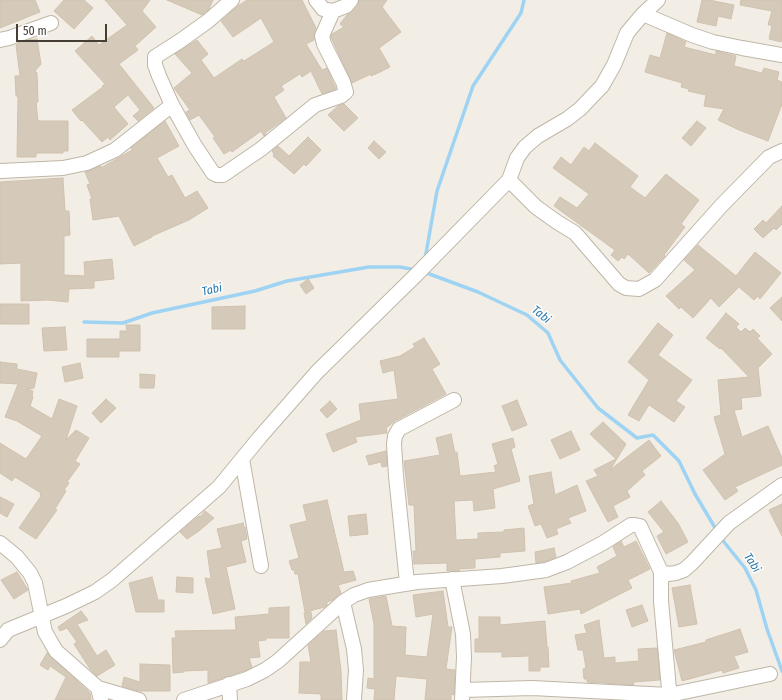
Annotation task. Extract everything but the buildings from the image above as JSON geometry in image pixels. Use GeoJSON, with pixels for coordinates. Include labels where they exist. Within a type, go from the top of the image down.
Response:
{"type":"FeatureCollection","features":[{"type":"Feature","properties":{"kind":"street"},"geometry":{"type":"LineString","coordinates":[[232,0],[180,42],[155,57],[157,71],[172,105],[195,146],[213,173],[217,176],[223,175],[261,148],[315,105],[341,96],[346,92],[343,82],[324,44],[322,36],[333,11]]}},
{"type":"Feature","properties":{"kind":"street"},"geometry":{"type":"LineString","coordinates":[[316,0],[323,9],[333,11],[346,6],[351,0]]}},
{"type":"Feature","properties":{"kind":"street"},"geometry":{"type":"LineString","coordinates":[[0,640],[8,630],[95,592],[112,580],[219,487],[317,372],[415,276],[509,180],[517,158],[525,146],[580,109],[602,86],[614,65],[627,33],[643,14],[658,0]]}},
{"type":"Feature","properties":{"kind":"street"},"geometry":{"type":"LineString","coordinates":[[643,14],[692,35],[713,42],[782,55]]}},
{"type":"Feature","properties":{"kind":"street"},"geometry":{"type":"LineString","coordinates":[[0,40],[51,23]]}},
{"type":"Feature","properties":{"kind":"street"},"geometry":{"type":"LineString","coordinates":[[0,172],[63,168],[87,163],[115,150],[172,105]]}},
{"type":"Feature","properties":{"kind":"street"},"geometry":{"type":"LineString","coordinates":[[509,180],[536,208],[575,233],[619,284],[626,288],[639,289],[655,280],[721,206],[769,157],[782,151]]}},
{"type":"Feature","properties":{"kind":"street"},"geometry":{"type":"LineString","coordinates":[[407,583],[396,476],[395,436],[400,429],[454,400]]}},
{"type":"Feature","properties":{"kind":"street"},"geometry":{"type":"LineString","coordinates":[[242,459],[261,566]]}},
{"type":"Feature","properties":{"kind":"street"},"geometry":{"type":"LineString","coordinates":[[661,572],[668,574],[684,570],[729,523],[782,485]]}},
{"type":"Feature","properties":{"kind":"street"},"geometry":{"type":"LineString","coordinates":[[184,700],[247,679],[265,670],[278,661],[343,602],[368,590],[407,583],[502,576],[546,570],[567,562],[631,525],[640,526],[661,572],[661,601],[669,698]]}},
{"type":"Feature","properties":{"kind":"street"},"geometry":{"type":"LineString","coordinates":[[0,543],[17,557],[30,573],[34,583],[45,632],[56,651],[100,694],[139,700]]}},
{"type":"Feature","properties":{"kind":"street"},"geometry":{"type":"LineString","coordinates":[[452,579],[463,634],[464,658],[462,695],[532,688],[669,698],[770,674]]}},
{"type":"Feature","properties":{"kind":"street"},"geometry":{"type":"LineString","coordinates":[[343,602],[354,649],[356,670],[354,700]]}},
{"type":"Feature","properties":{"kind":"street"},"geometry":{"type":"LineString","coordinates":[[229,684],[230,700]]}},
{"type":"Feature","properties":{"kind":"waterway"},"geometry":{"type":"LineString","coordinates":[[425,259],[437,191],[473,86],[521,13],[524,0]]}},
{"type":"Feature","properties":{"kind":"waterway","name":"Tabi"},"geometry":{"type":"LineString","coordinates":[[84,322],[123,323],[152,313],[255,291],[287,281],[369,267],[400,267],[416,270]]}},
{"type":"Feature","properties":{"kind":"waterway","name":"Tabi"},"geometry":{"type":"LineString","coordinates":[[424,272],[478,292],[527,315],[548,333],[560,360],[598,408],[637,438],[653,435],[679,461],[695,494],[717,531]]}},
{"type":"Feature","properties":{"kind":"waterway","name":"Tabi"},"geometry":{"type":"LineString","coordinates":[[720,537],[745,568],[756,590],[767,629],[782,671]]}}]}
